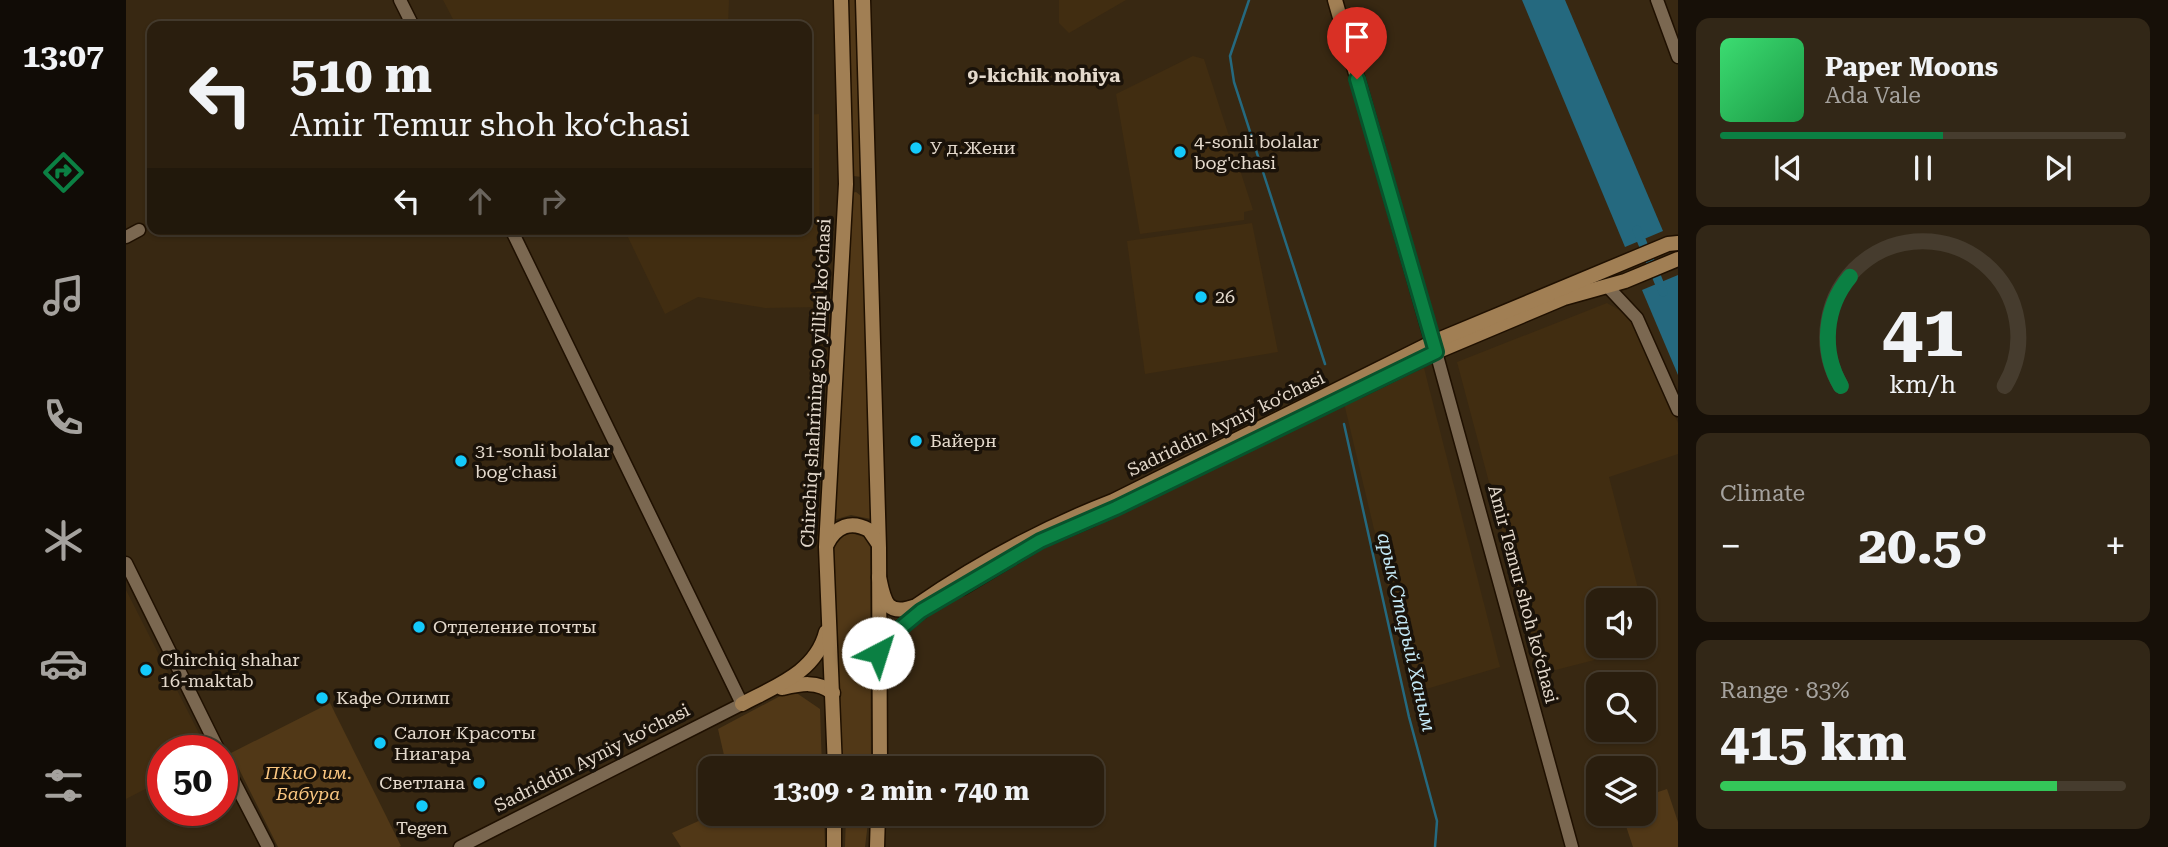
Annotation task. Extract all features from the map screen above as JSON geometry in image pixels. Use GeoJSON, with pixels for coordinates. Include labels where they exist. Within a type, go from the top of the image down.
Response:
{"type":"FeatureCollection","features":[{"type":"Feature","properties":{"kind":"main road","name":"Chirchiq shahrining 50 yilligi koʻchasi"},"geometry":{"type":"LineString","coordinates":[[835,756],[826,547],[846,184],[841,0]]}},
{"type":"Feature","properties":{"kind":"main road"},"geometry":{"type":"LineString","coordinates":[[863,0],[879,548],[880,756]]}},
{"type":"Feature","properties":{"kind":"main road","name":"Amir Temur shoh ko‘chasi"},"geometry":{"type":"LineString","coordinates":[[1335,0],[1434,347]]}},
{"type":"Feature","properties":{"kind":"main road"},"geometry":{"type":"LineString","coordinates":[[846,184],[867,185]]}},
{"type":"Feature","properties":{"kind":"main road","name":"Sadriddin Ayniy ko‘chasi"},"geometry":{"type":"LineString","coordinates":[[879,577],[883,596],[890,607],[898,611],[916,606],[1054,525],[1113,501],[1434,347],[1673,244]]}},
{"type":"Feature","properties":{"kind":"main road","name":"Sadriddin Ayniy ko‘chasi"},"geometry":{"type":"LineString","coordinates":[[878,653],[891,636],[921,611],[1040,541],[1116,508],[1434,347],[1564,298],[1625,281],[1676,260]]}},
{"type":"Feature","properties":{"kind":"main road"},"geometry":{"type":"LineString","coordinates":[[826,547],[836,531],[852,525],[869,530],[879,548]]}},
{"type":"Feature","properties":{"kind":"main road"},"geometry":{"type":"LineString","coordinates":[[742,704],[807,666],[824,642],[829,620]]}},
{"type":"Feature","properties":{"kind":"main road"},"geometry":{"type":"LineString","coordinates":[[742,704],[797,684],[817,684],[832,693]]}},
{"type":"Feature","properties":{"kind":"main road"},"geometry":{"type":"LineString","coordinates":[[834,826],[834,847]]}},
{"type":"Feature","properties":{"kind":"main road"},"geometry":{"type":"LineString","coordinates":[[877,847],[878,826]]}},
{"type":"Feature","properties":{"kind":"street"},"geometry":{"type":"LineString","coordinates":[[400,0],[410,21]]}},
{"type":"Feature","properties":{"kind":"street"},"geometry":{"type":"LineString","coordinates":[[1657,0],[1678,57]]}},
{"type":"Feature","properties":{"kind":"street"},"geometry":{"type":"LineString","coordinates":[[1665,23],[1678,18]]}},
{"type":"Feature","properties":{"kind":"street"},"geometry":{"type":"LineString","coordinates":[[126,237],[139,230]]}},
{"type":"Feature","properties":{"kind":"street"},"geometry":{"type":"LineString","coordinates":[[514,235],[742,704]]}},
{"type":"Feature","properties":{"kind":"street"},"geometry":{"type":"LineString","coordinates":[[1608,286],[1637,318],[1678,410]]}},
{"type":"Feature","properties":{"kind":"street","name":"Amir Temur shoh ko‘chasi"},"geometry":{"type":"LineString","coordinates":[[1434,347],[1572,847]]}},
{"type":"Feature","properties":{"kind":"street"},"geometry":{"type":"LineString","coordinates":[[126,563],[211,735]]}},
{"type":"Feature","properties":{"kind":"street","name":"Sadriddin Ayniy ko‘chasi"},"geometry":{"type":"LineString","coordinates":[[460,847],[742,704]]}},
{"type":"Feature","properties":{"kind":"street"},"geometry":{"type":"LineString","coordinates":[[238,789],[268,847]]}},
{"type":"Feature","properties":{"kind":"shaded area"},"geometry":{"type":"Polygon","coordinates":[[[443,0],[729,0],[728,21],[454,21],[443,0]]]}},
{"type":"Feature","properties":{"kind":"shaded area"},"geometry":{"type":"Polygon","coordinates":[[[1059,0],[1126,0],[1069,33],[1059,23],[1059,0]]]}},
{"type":"Feature","properties":{"kind":"shaded area","name":"4-sonli bolalar bog'chasi"},"geometry":{"type":"Polygon","coordinates":[[[1193,56],[1204,59],[1253,210],[1244,212],[1244,220],[1140,234],[1116,94],[1193,56]]]}},
{"type":"Feature","properties":{"kind":"shaded area"},"geometry":{"type":"Polygon","coordinates":[[[819,114],[820,307],[765,308],[698,297],[665,314],[627,235],[812,235],[812,115],[819,114]]]}},
{"type":"Feature","properties":{"kind":"shaded area","name":"26"},"geometry":{"type":"Polygon","coordinates":[[[1252,223],[1278,352],[1145,374],[1127,241],[1252,223]]]}},
{"type":"Feature","properties":{"kind":"shaded area"},"geometry":{"type":"Polygon","coordinates":[[[1607,303],[1633,318],[1678,423],[1678,454],[1609,477],[1638,588],[1586,588],[1586,658],[1602,658],[1540,674],[1457,362],[1607,303]]]}},
{"type":"Feature","properties":{"kind":"shaded area"},"geometry":{"type":"Polygon","coordinates":[[[1424,368],[1500,667],[1413,693],[1344,403],[1424,368]]]}},
{"type":"Feature","properties":{"kind":"shaded area","name":"Chirchiq shahar 16-maktab"},"geometry":{"type":"Polygon","coordinates":[[[126,590],[200,735],[147,735],[147,788],[126,799],[126,590]]]}},
{"type":"Feature","properties":{"kind":"green space"},"geometry":{"type":"Polygon","coordinates":[[[848,0],[856,0],[862,177],[853,176],[848,0]]]}},
{"type":"Feature","properties":{"kind":"green space"},"geometry":{"type":"Polygon","coordinates":[[[856,192],[861,196],[871,519],[851,515],[833,520],[852,193],[856,192]]]}},
{"type":"Feature","properties":{"kind":"green space"},"geometry":{"type":"Polygon","coordinates":[[[851,533],[864,537],[870,547],[871,756],[841,756],[833,548],[839,538],[851,533]]]}},
{"type":"Feature","properties":{"kind":"green space"},"geometry":{"type":"Polygon","coordinates":[[[784,694],[798,694],[820,709],[822,756],[724,756],[718,729],[784,694]]]}},
{"type":"Feature","properties":{"kind":"green space","name":"ПКиО им. Бабура"},"geometry":{"type":"Polygon","coordinates":[[[330,703],[401,846],[278,847],[238,767],[238,749],[330,703]]]}},
{"type":"Feature","properties":{"kind":"green space"},"geometry":{"type":"Polygon","coordinates":[[[1667,789],[1678,822],[1678,847],[1633,847],[1626,826],[1656,826],[1656,793],[1667,789]]]}},
{"type":"Feature","properties":{"kind":"green space"},"geometry":{"type":"Polygon","coordinates":[[[698,821],[698,826],[824,826],[825,847],[681,847],[672,833],[698,821]]]}},
{"type":"Feature","properties":{"kind":"green space"},"geometry":{"type":"Polygon","coordinates":[[[846,826],[868,826],[865,847],[845,847],[846,826]]]}},
{"type":"Feature","properties":{"kind":"water"},"geometry":{"type":"Polygon","coordinates":[[[1522,0],[1565,0],[1663,231],[1625,247],[1522,0]]]}},
{"type":"Feature","properties":{"kind":"water"},"geometry":{"type":"Polygon","coordinates":[[[1678,275],[1678,375],[1642,290],[1678,275]]]}},
{"type":"Feature","properties":{"kind":"waterway","name":"арык Старый Ханым"},"geometry":{"type":"LineString","coordinates":[[1249,0],[1230,56],[1234,82],[1325,364]]}},
{"type":"Feature","properties":{"kind":"waterway"},"geometry":{"type":"LineString","coordinates":[[1637,230],[1663,292]]}},
{"type":"Feature","properties":{"kind":"waterway","name":"арык Старый Ханым"},"geometry":{"type":"LineString","coordinates":[[1344,424],[1409,717],[1437,821],[1435,847]]}},
{"type":"Feature","properties":{"kind":"place","name":"У д.Жени"},"geometry":{"type":"Point","coordinates":[916,148]}},
{"type":"Feature","properties":{"kind":"place","name":"4-sonli bolalar bog'chasi"},"geometry":{"type":"Point","coordinates":[1180,152]}},
{"type":"Feature","properties":{"kind":"place","name":"26"},"geometry":{"type":"Point","coordinates":[1201,297]}},
{"type":"Feature","properties":{"kind":"place","name":"Байерн"},"geometry":{"type":"Point","coordinates":[916,441]}},
{"type":"Feature","properties":{"kind":"place","name":"31-sonli bolalar bog'chasi"},"geometry":{"type":"Point","coordinates":[461,461]}},
{"type":"Feature","properties":{"kind":"place","name":"Отделение почты"},"geometry":{"type":"Point","coordinates":[419,627]}},
{"type":"Feature","properties":{"kind":"place","name":"Chirchiq shahar 16-maktab"},"geometry":{"type":"Point","coordinates":[146,670]}},
{"type":"Feature","properties":{"kind":"place","name":"Кафе Олимп"},"geometry":{"type":"Point","coordinates":[322,698]}},
{"type":"Feature","properties":{"kind":"place","name":"Салон Красоты Ниагара"},"geometry":{"type":"Point","coordinates":[380,743]}},
{"type":"Feature","properties":{"kind":"place","name":"Светлана"},"geometry":{"type":"Point","coordinates":[479,783]}},
{"type":"Feature","properties":{"kind":"place","name":"Tegen"},"geometry":{"type":"Point","coordinates":[422,806]}},
{"type":"Feature","properties":{"kind":"district","name":"9-kichik nohiya"},"geometry":{"type":"Point","coordinates":[1044,75]}},
{"type":"Feature","properties":{"kind":"route"},"geometry":{"type":"LineString","coordinates":[[878,653],[898,629],[921,611],[1014,559],[1040,541],[1116,508],[1436,352],[1357,79]]}}]}
